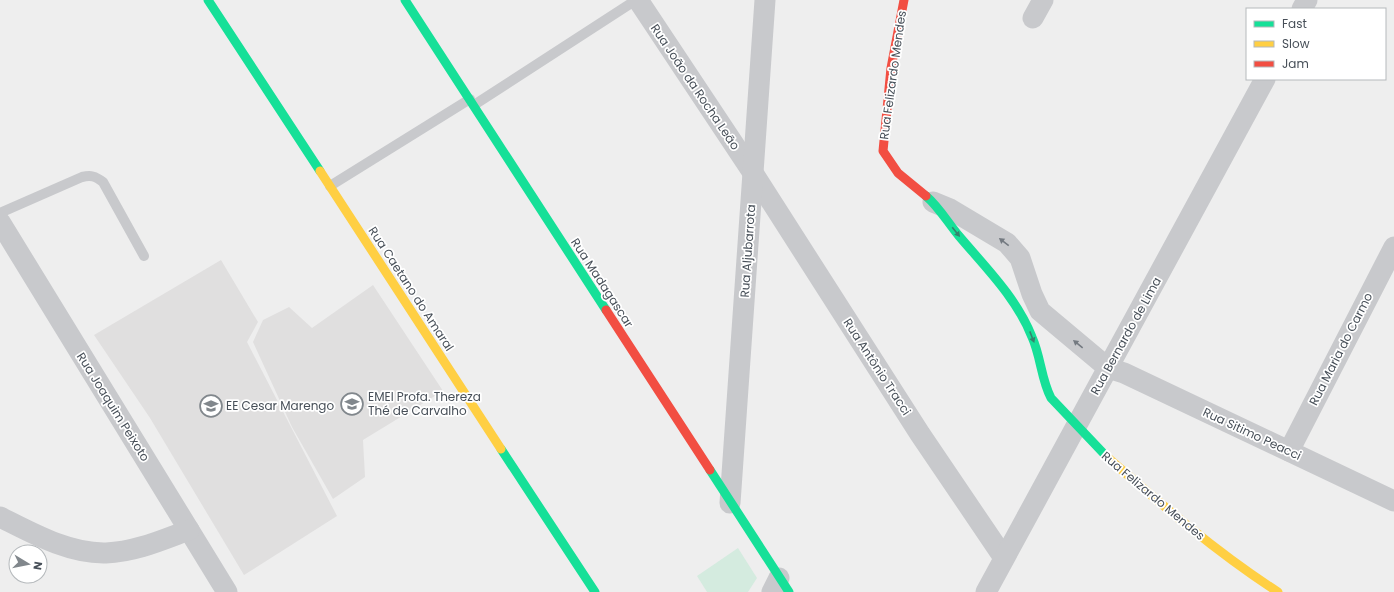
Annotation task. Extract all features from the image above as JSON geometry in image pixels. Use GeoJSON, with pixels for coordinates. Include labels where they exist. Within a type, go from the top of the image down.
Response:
{"type":"FeatureCollection","features":[{"type":"Feature","properties":{"kind":"street","name":"Rua Caetano do Amaral"},"geometry":{"type":"LineString","coordinates":[[208,0],[595,592]]}},
{"type":"Feature","properties":{"kind":"street","name":"Rua Madagascar"},"geometry":{"type":"LineString","coordinates":[[405,0],[730,503],[780,587]]}},
{"type":"Feature","properties":{"kind":"street","name":"Rua João da Rocha Leão"},"geometry":{"type":"LineString","coordinates":[[637,0],[753,173]]}},
{"type":"Feature","properties":{"kind":"street","name":"Rua Aljubarrota"},"geometry":{"type":"LineString","coordinates":[[730,503],[766,0]]}},
{"type":"Feature","properties":{"kind":"street","name":"Rua Felizardo Mendes"},"geometry":{"type":"LineString","coordinates":[[904,0],[891,68],[883,137],[884,151],[898,173],[932,202],[1004,288],[1020,311],[1033,338],[1045,386],[1051,398],[1097,448],[1177,519],[1244,570],[1278,592]]}},
{"type":"Feature","properties":{"kind":"street"},"geometry":{"type":"LineString","coordinates":[[1033,18],[1043,0]]}},
{"type":"Feature","properties":{"kind":"street","name":"Rua Bernardo de Lima"},"geometry":{"type":"LineString","coordinates":[[986,592],[1264,80]]}},
{"type":"Feature","properties":{"kind":"street","name":"Rua Antônio Tracci"},"geometry":{"type":"LineString","coordinates":[[753,173],[920,434],[1004,558]]}},
{"type":"Feature","properties":{"kind":"street","name":"Rua Felizardo Mendes"},"geometry":{"type":"LineString","coordinates":[[932,202],[950,209],[1007,243],[1020,258],[1032,294],[1040,311],[1108,368]]}},
{"type":"Feature","properties":{"kind":"street","name":"Rua Joaquim Peixoto"},"geometry":{"type":"LineString","coordinates":[[0,222],[227,592]]}},
{"type":"Feature","properties":{"kind":"street","name":"Rua Maria do Carmo"},"geometry":{"type":"LineString","coordinates":[[1289,451],[1394,247]]}},
{"type":"Feature","properties":{"kind":"street","name":"Rua Sitimo Peacci"},"geometry":{"type":"LineString","coordinates":[[1108,368],[1124,373],[1394,501]]}},
{"type":"Feature","properties":{"kind":"street"},"geometry":{"type":"LineString","coordinates":[[0,517],[41,537],[75,549],[106,553],[148,546],[189,530]]}},
{"type":"Feature","properties":{"kind":"lane"},"geometry":{"type":"LineString","coordinates":[[330,186],[472,102],[637,0]]}},
{"type":"Feature","properties":{"kind":"lane"},"geometry":{"type":"LineString","coordinates":[[0,213],[82,177],[90,175],[96,176],[103,182],[144,256]]}},
{"type":"Feature","properties":{"kind":"shaded area","name":"EE Cesar Marengo"},"geometry":{"type":"Polygon","coordinates":[[[221,260],[258,322],[247,342],[337,516],[244,575],[150,418],[94,335],[221,260]]]}},
{"type":"Feature","properties":{"kind":"shaded area","name":"EMEI Profa. Thereza Thé de Carvalho"},"geometry":{"type":"Polygon","coordinates":[[[373,285],[443,391],[363,440],[365,477],[333,499],[292,427],[253,342],[263,320],[289,307],[312,328],[373,285]]]}},
{"type":"Feature","properties":{"kind":"green space"},"geometry":{"type":"Polygon","coordinates":[[[738,548],[757,578],[748,592],[707,592],[697,576],[738,548]]]}},
{"type":"Feature","properties":{"kind":"traffic: fast"},"geometry":{"type":"LineString","coordinates":[[208,0],[320,171]]}},
{"type":"Feature","properties":{"kind":"traffic: fast"},"geometry":{"type":"LineString","coordinates":[[405,0],[606,310]]}},
{"type":"Feature","properties":{"kind":"traffic: fast"},"geometry":{"type":"LineString","coordinates":[[926,196],[990,271],[1018,309],[1035,345],[1045,383],[1051,398],[1107,457]]}},
{"type":"Feature","properties":{"kind":"traffic: fast"},"geometry":{"type":"LineString","coordinates":[[501,449],[595,592]]}},
{"type":"Feature","properties":{"kind":"traffic: fast"},"geometry":{"type":"LineString","coordinates":[[710,470],[789,592]]}},
{"type":"Feature","properties":{"kind":"traffic: slow"},"geometry":{"type":"LineString","coordinates":[[320,171],[501,449]]}},
{"type":"Feature","properties":{"kind":"traffic: slow"},"geometry":{"type":"LineString","coordinates":[[1107,457],[1211,544],[1255,577],[1278,592]]}},
{"type":"Feature","properties":{"kind":"traffic: jam"},"geometry":{"type":"LineString","coordinates":[[904,0],[891,68],[883,151],[898,173],[926,196]]}},
{"type":"Feature","properties":{"kind":"traffic: jam"},"geometry":{"type":"LineString","coordinates":[[606,310],[710,470]]}},
{"type":"Feature","properties":{"kind":"place","name":"EMEI Profa. Thereza Thé de Carvalho"},"geometry":{"type":"Point","coordinates":[352,404]}},
{"type":"Feature","properties":{"kind":"place","name":"EE Cesar Marengo"},"geometry":{"type":"Point","coordinates":[211,406]}}]}
